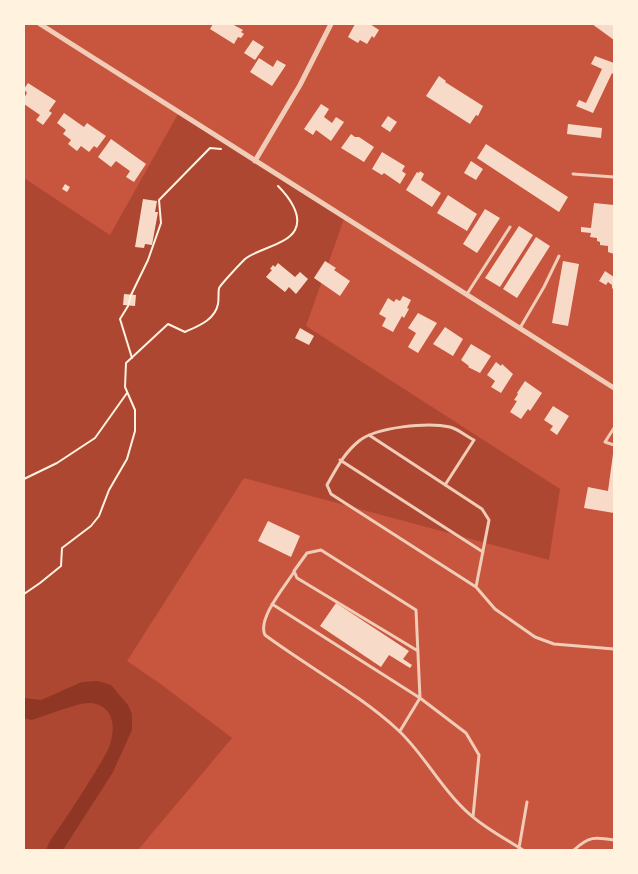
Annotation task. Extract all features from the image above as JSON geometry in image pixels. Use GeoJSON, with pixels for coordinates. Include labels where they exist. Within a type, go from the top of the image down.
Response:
{"type":"FeatureCollection","features":[{"type":"Feature","properties":{"kind":"street"},"geometry":{"type":"LineString","coordinates":[[40,24],[614,388]]}},
{"type":"Feature","properties":{"kind":"street"},"geometry":{"type":"LineString","coordinates":[[255,161],[300,85],[331,24]]}},
{"type":"Feature","properties":{"kind":"lane"},"geometry":{"type":"LineString","coordinates":[[573,174],[614,177]]}},
{"type":"Feature","properties":{"kind":"lane"},"geometry":{"type":"LineString","coordinates":[[467,295],[510,227]]}},
{"type":"Feature","properties":{"kind":"lane"},"geometry":{"type":"LineString","coordinates":[[520,328],[544,287],[559,256]]}},
{"type":"Feature","properties":{"kind":"lane"},"geometry":{"type":"LineString","coordinates":[[445,485],[474,440],[450,427],[407,426],[369,435],[359,441],[340,460],[327,485],[331,494],[476,587],[495,609],[535,637],[554,644],[614,649]]}},
{"type":"Feature","properties":{"kind":"lane"},"geometry":{"type":"LineString","coordinates":[[614,428],[605,442],[614,445]]}},
{"type":"Feature","properties":{"kind":"lane"},"geometry":{"type":"LineString","coordinates":[[369,435],[482,509],[489,520],[476,587]]}},
{"type":"Feature","properties":{"kind":"lane"},"geometry":{"type":"LineString","coordinates":[[340,460],[483,552]]}},
{"type":"Feature","properties":{"kind":"lane"},"geometry":{"type":"LineString","coordinates":[[400,732],[420,698],[416,610],[321,550],[307,554],[272,604],[263,622],[262,629],[265,634],[295,658],[376,710],[400,732],[460,806],[473,818],[523,850]]}},
{"type":"Feature","properties":{"kind":"lane"},"geometry":{"type":"LineString","coordinates":[[294,571],[297,578],[418,651]]}},
{"type":"Feature","properties":{"kind":"lane"},"geometry":{"type":"LineString","coordinates":[[272,604],[420,698],[466,733],[479,755],[473,818]]}},
{"type":"Feature","properties":{"kind":"lane"},"geometry":{"type":"LineString","coordinates":[[519,848],[527,802]]}},
{"type":"Feature","properties":{"kind":"lane"},"geometry":{"type":"LineString","coordinates":[[574,850],[584,840],[593,838],[614,840]]}},
{"type":"Feature","properties":{"kind":"path"},"geometry":{"type":"LineString","coordinates":[[132,358],[120,319],[128,306],[130,295],[148,260],[161,223],[158,200],[210,148],[226,149]]}},
{"type":"Feature","properties":{"kind":"path"},"geometry":{"type":"LineString","coordinates":[[24,594],[61,566],[62,548],[91,526],[99,516],[109,490],[127,460],[135,431],[135,410],[127,393],[126,363],[168,324],[184,332],[202,325],[214,315],[218,305],[219,289],[246,258],[286,238],[294,231],[297,223],[294,207],[285,193],[274,182],[278,176]]}},
{"type":"Feature","properties":{"kind":"path"},"geometry":{"type":"LineString","coordinates":[[24,480],[57,463],[95,438],[127,393]]}},
{"type":"Feature","properties":{"kind":"shaded area"},"geometry":{"type":"Polygon","coordinates":[[[178,114],[344,219],[306,326],[560,489],[549,560],[244,478],[127,661],[232,738],[138,850],[24,850],[24,178],[110,235],[178,114]]]}},
{"type":"Feature","properties":{"kind":"shaded area"},"geometry":{"type":"Polygon","coordinates":[[[98,681],[111,685],[128,705],[132,714],[132,730],[113,772],[63,850],[46,850],[106,754],[113,726],[109,713],[104,708],[90,703],[70,707],[31,720],[24,718],[24,698],[41,700],[82,682],[98,681]]]}},
{"type":"Feature","properties":{"kind":"building"},"geometry":{"type":"Polygon","coordinates":[[[213,24],[232,24],[243,30],[241,32],[244,34],[241,38],[238,37],[234,44],[210,29],[213,24]]]}},
{"type":"Feature","properties":{"kind":"building"},"geometry":{"type":"Polygon","coordinates":[[[355,24],[370,24],[379,30],[367,44],[360,40],[358,43],[348,37],[355,24]]]}},
{"type":"Feature","properties":{"kind":"building"},"geometry":{"type":"Polygon","coordinates":[[[592,24],[614,24],[614,40],[592,24]]]}},
{"type":"Feature","properties":{"kind":"building"},"geometry":{"type":"Polygon","coordinates":[[[253,40],[264,47],[255,60],[244,53],[253,40]]]}},
{"type":"Feature","properties":{"kind":"building"},"geometry":{"type":"Polygon","coordinates":[[[595,56],[614,63],[614,75],[612,73],[593,113],[576,106],[579,100],[586,103],[602,69],[591,64],[595,56]]]}},
{"type":"Feature","properties":{"kind":"building"},"geometry":{"type":"Polygon","coordinates":[[[259,58],[273,67],[277,60],[286,65],[272,86],[250,72],[259,58]]]}},
{"type":"Feature","properties":{"kind":"building"},"geometry":{"type":"Polygon","coordinates":[[[439,76],[445,82],[483,106],[478,116],[476,115],[470,124],[426,96],[439,76]]]}},
{"type":"Feature","properties":{"kind":"building"},"geometry":{"type":"Polygon","coordinates":[[[28,83],[56,101],[49,111],[52,113],[43,125],[36,120],[40,115],[24,104],[24,98],[27,93],[24,89],[28,83]]]}},
{"type":"Feature","properties":{"kind":"building"},"geometry":{"type":"Polygon","coordinates":[[[321,104],[329,109],[324,117],[332,123],[336,117],[344,122],[331,141],[316,130],[313,135],[304,129],[321,104]]]}},
{"type":"Feature","properties":{"kind":"building"},"geometry":{"type":"Polygon","coordinates":[[[64,113],[84,127],[87,123],[106,136],[97,148],[94,146],[89,152],[81,146],[77,151],[68,144],[71,140],[63,134],[66,130],[57,123],[64,113]]]}},
{"type":"Feature","properties":{"kind":"building"},"geometry":{"type":"Polygon","coordinates":[[[388,116],[397,122],[390,132],[381,126],[388,116]]]}},
{"type":"Feature","properties":{"kind":"building"},"geometry":{"type":"Polygon","coordinates":[[[568,124],[602,128],[601,138],[567,134],[568,124]]]}},
{"type":"Feature","properties":{"kind":"building"},"geometry":{"type":"Polygon","coordinates":[[[351,134],[374,147],[364,162],[341,148],[351,134]]]}},
{"type":"Feature","properties":{"kind":"building"},"geometry":{"type":"Polygon","coordinates":[[[111,139],[146,164],[134,182],[126,177],[130,171],[116,161],[111,167],[98,157],[111,139]]]}},
{"type":"Feature","properties":{"kind":"building"},"geometry":{"type":"Polygon","coordinates":[[[486,144],[568,197],[559,212],[477,158],[486,144]]]}},
{"type":"Feature","properties":{"kind":"building"},"geometry":{"type":"Polygon","coordinates":[[[382,152],[405,166],[402,171],[406,174],[400,184],[384,173],[382,175],[372,169],[382,152]]]}},
{"type":"Feature","properties":{"kind":"building"},"geometry":{"type":"Polygon","coordinates":[[[471,161],[483,169],[476,180],[464,173],[471,161]]]}},
{"type":"Feature","properties":{"kind":"building"},"geometry":{"type":"Polygon","coordinates":[[[420,171],[424,174],[421,180],[441,193],[432,207],[406,190],[417,172],[419,173],[420,171]]]}},
{"type":"Feature","properties":{"kind":"building"},"geometry":{"type":"Polygon","coordinates":[[[65,184],[70,187],[67,192],[62,189],[65,184]]]}},
{"type":"Feature","properties":{"kind":"building"},"geometry":{"type":"Polygon","coordinates":[[[448,195],[477,214],[467,231],[437,213],[448,195]]]}},
{"type":"Feature","properties":{"kind":"building"},"geometry":{"type":"Polygon","coordinates":[[[143,199],[157,201],[155,212],[158,212],[152,245],[145,244],[144,248],[135,247],[143,199]]]}},
{"type":"Feature","properties":{"kind":"building"},"geometry":{"type":"Polygon","coordinates":[[[594,203],[614,205],[614,254],[608,252],[608,246],[600,245],[597,238],[590,237],[591,233],[581,232],[581,227],[591,228],[594,203]]]}},
{"type":"Feature","properties":{"kind":"building"},"geometry":{"type":"Polygon","coordinates":[[[485,209],[500,218],[477,253],[463,244],[485,209]]]}},
{"type":"Feature","properties":{"kind":"building"},"geometry":{"type":"Polygon","coordinates":[[[519,226],[533,235],[500,287],[485,278],[519,226]]]}},
{"type":"Feature","properties":{"kind":"building"},"geometry":{"type":"Polygon","coordinates":[[[536,237],[550,246],[517,298],[503,289],[536,237]]]}},
{"type":"Feature","properties":{"kind":"building"},"geometry":{"type":"Polygon","coordinates":[[[325,261],[350,281],[340,296],[314,278],[325,261]]]}},
{"type":"Feature","properties":{"kind":"building"},"geometry":{"type":"Polygon","coordinates":[[[563,261],[579,264],[568,326],[552,323],[563,261]]]}},
{"type":"Feature","properties":{"kind":"building"},"geometry":{"type":"Polygon","coordinates":[[[278,263],[295,277],[300,272],[308,279],[296,294],[289,287],[285,292],[266,277],[272,270],[270,269],[273,265],[275,267],[278,263]]]}},
{"type":"Feature","properties":{"kind":"building"},"geometry":{"type":"Polygon","coordinates":[[[605,271],[614,277],[614,290],[608,282],[606,285],[599,281],[605,271]]]}},
{"type":"Feature","properties":{"kind":"building"},"geometry":{"type":"Polygon","coordinates":[[[124,294],[136,295],[135,306],[123,305],[124,294]]]}},
{"type":"Feature","properties":{"kind":"building"},"geometry":{"type":"Polygon","coordinates":[[[403,296],[411,300],[407,308],[409,309],[404,318],[402,316],[393,332],[382,326],[386,318],[379,314],[388,298],[394,302],[396,299],[400,301],[403,296]]]}},
{"type":"Feature","properties":{"kind":"building"},"geometry":{"type":"Polygon","coordinates":[[[418,313],[437,323],[418,353],[408,347],[416,333],[408,328],[418,313]]]}},
{"type":"Feature","properties":{"kind":"building"},"geometry":{"type":"Polygon","coordinates":[[[445,327],[463,339],[453,356],[433,344],[445,327]]]}},
{"type":"Feature","properties":{"kind":"building"},"geometry":{"type":"Polygon","coordinates":[[[300,328],[314,336],[309,345],[295,338],[300,328]]]}},
{"type":"Feature","properties":{"kind":"building"},"geometry":{"type":"Polygon","coordinates":[[[471,344],[491,356],[480,373],[468,367],[461,360],[471,344]]]}},
{"type":"Feature","properties":{"kind":"building"},"geometry":{"type":"Polygon","coordinates":[[[496,362],[501,366],[502,364],[513,374],[501,393],[491,387],[495,381],[487,375],[496,362]]]}},
{"type":"Feature","properties":{"kind":"building"},"geometry":{"type":"Polygon","coordinates":[[[525,381],[542,393],[530,411],[528,409],[521,419],[510,412],[517,401],[514,400],[517,393],[525,381]]]}},
{"type":"Feature","properties":{"kind":"building"},"geometry":{"type":"Polygon","coordinates":[[[553,406],[569,416],[557,435],[550,430],[553,426],[544,420],[553,406]]]}},
{"type":"Feature","properties":{"kind":"building"},"geometry":{"type":"Polygon","coordinates":[[[613,454],[614,513],[584,508],[588,487],[608,491],[613,454]]]}},
{"type":"Feature","properties":{"kind":"building"},"geometry":{"type":"Polygon","coordinates":[[[268,521],[300,536],[291,557],[258,541],[268,521]]]}},
{"type":"Feature","properties":{"kind":"building"},"geometry":{"type":"Polygon","coordinates":[[[336,603],[409,651],[403,659],[412,665],[410,668],[389,655],[381,667],[320,626],[336,603]]]}}]}
